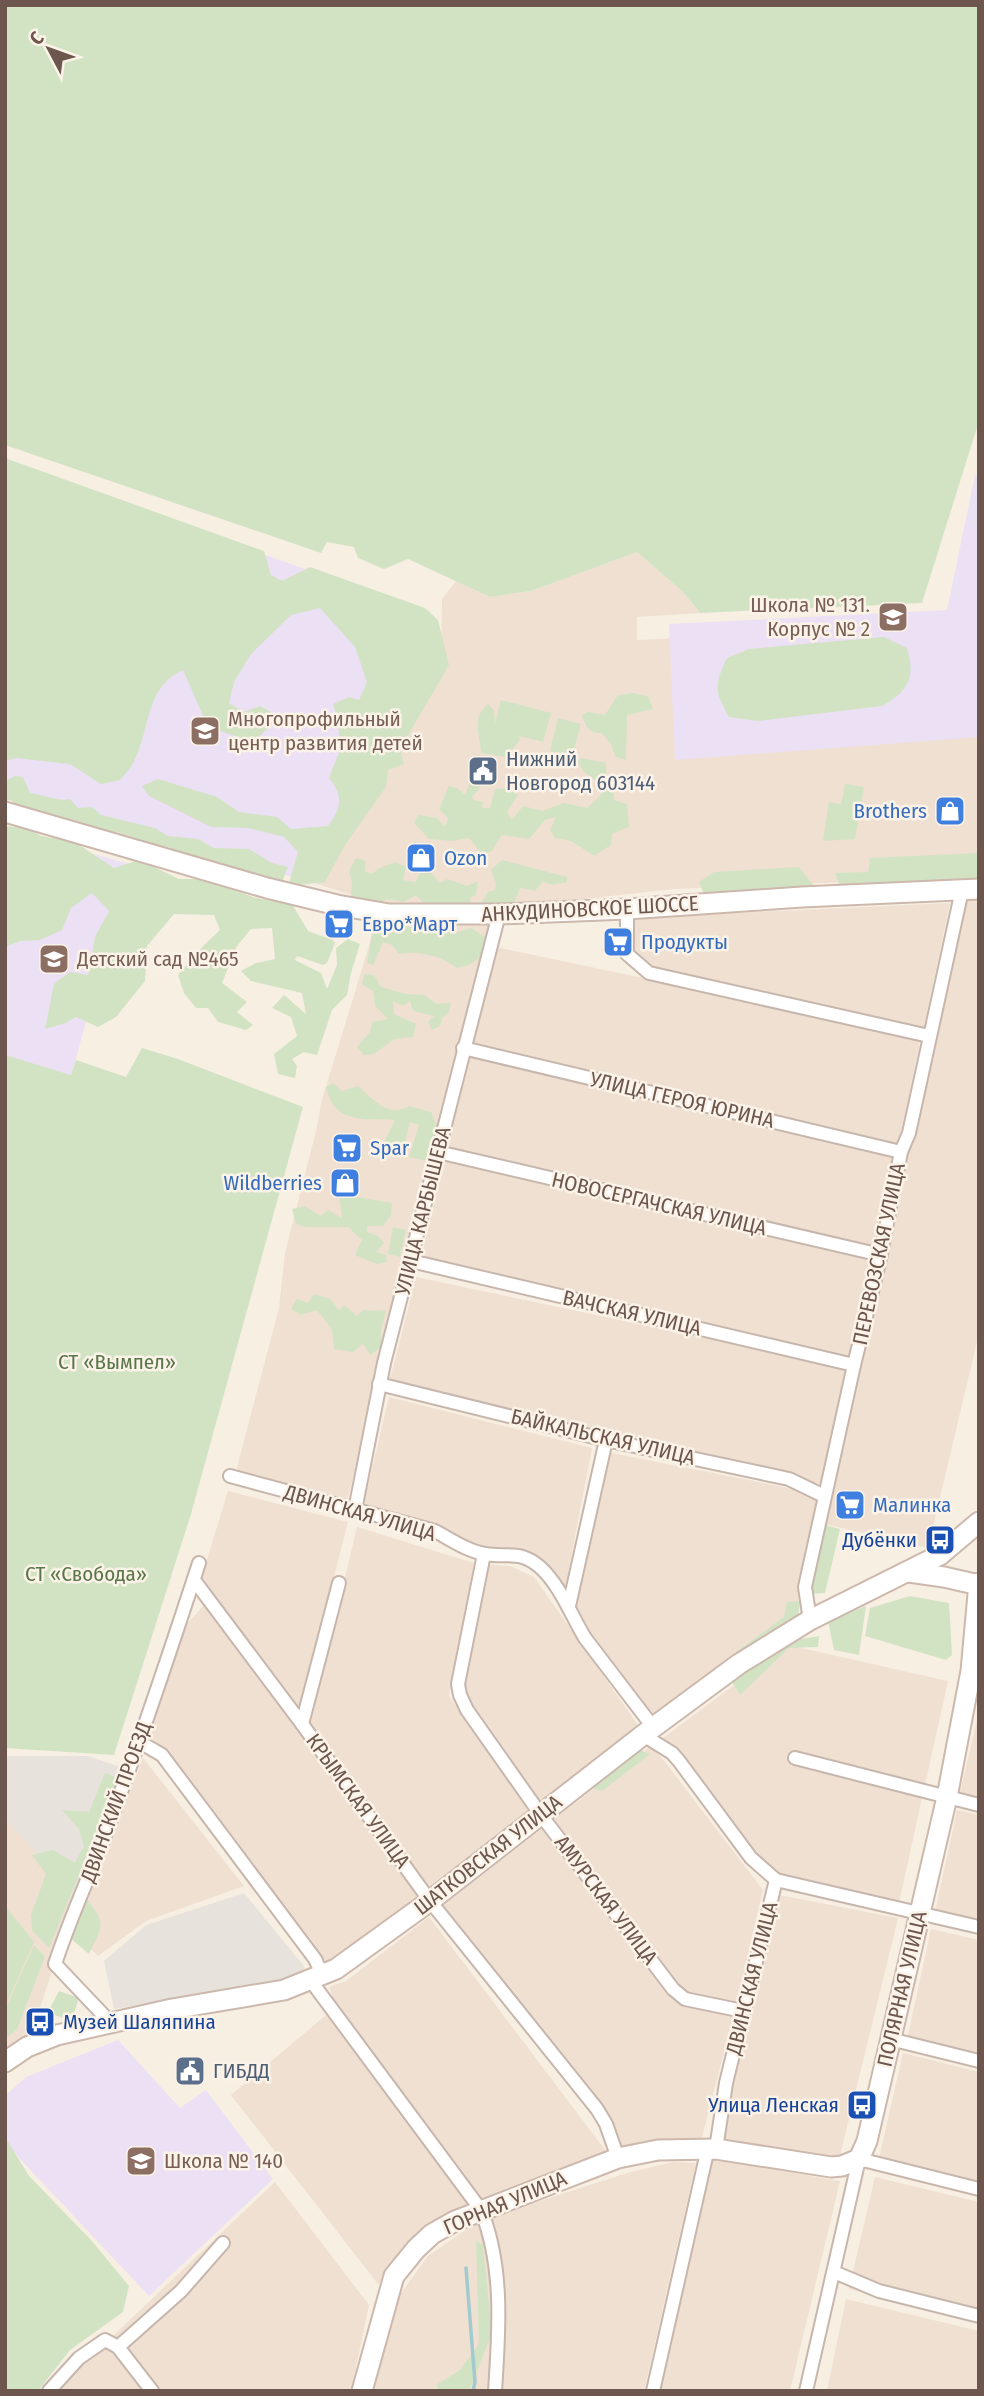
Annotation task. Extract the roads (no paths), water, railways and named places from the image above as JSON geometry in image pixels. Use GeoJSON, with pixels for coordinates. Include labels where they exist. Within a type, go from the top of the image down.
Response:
{"type":"FeatureCollection","features":[{"type":"Feature","properties":{"kind":"street","name":"АНКУДИНОВСКОЕ ШОССЕ"},"geometry":{"type":"LineString","coordinates":[[5,812],[267,887],[349,908],[389,914],[499,914],[626,909],[970,889]]}},
{"type":"Feature","properties":{"kind":"street","name":"ПЕРЕВОЗСКАЯ УЛИЦА"},"geometry":{"type":"LineString","coordinates":[[810,1620],[805,1587],[824,1496],[881,1255],[901,1152],[909,1133],[929,1036],[970,889]]}},
{"type":"Feature","properties":{"kind":"street"},"geometry":{"type":"LineString","coordinates":[[626,909],[627,954],[649,973],[929,1036]]}},
{"type":"Feature","properties":{"kind":"street","name":"УЛИЦА КАРБЫШЕВА"},"geometry":{"type":"LineString","coordinates":[[355,1510],[379,1384],[499,914]]}},
{"type":"Feature","properties":{"kind":"street","name":"УЛИЦА ГЕРОЯ ЮРИНА"},"geometry":{"type":"LineString","coordinates":[[463,1048],[901,1152]]}},
{"type":"Feature","properties":{"kind":"street","name":"НОВОСЕРГАЧСКАЯ УЛИЦА"},"geometry":{"type":"LineString","coordinates":[[438,1152],[881,1255]]}},
{"type":"Feature","properties":{"kind":"street","name":"ВАЧСКАЯ УЛИЦА"},"geometry":{"type":"LineString","coordinates":[[411,1261],[854,1365]]}},
{"type":"Feature","properties":{"kind":"street","name":"БАЙКАЛЬСКАЯ УЛИЦА"},"geometry":{"type":"LineString","coordinates":[[379,1384],[606,1440],[789,1479],[824,1496]]}},
{"type":"Feature","properties":{"kind":"street"},"geometry":{"type":"LineString","coordinates":[[569,1606],[606,1440]]}},
{"type":"Feature","properties":{"kind":"street","name":"ДВИНСКАЯ УЛИЦА"},"geometry":{"type":"LineString","coordinates":[[230,1476],[435,1531],[484,1554],[514,1554],[530,1560],[542,1569],[569,1606],[585,1638],[648,1731],[679,1761],[751,1858],[776,1880],[653,2391]]}},
{"type":"Feature","properties":{"kind":"street","name":"ШАТКОВСКАЯ УЛИЦА"},"geometry":{"type":"LineString","coordinates":[[5,2062],[27,2047],[57,2035],[172,2009],[284,1990],[317,1978],[358,1955],[739,1664],[810,1620],[909,1572],[950,1548],[979,1522]]}},
{"type":"Feature","properties":{"kind":"street","name":"АМУРСКАЯ УЛИЦА"},"geometry":{"type":"LineString","coordinates":[[484,1554],[458,1684],[467,1710],[541,1815],[673,1989],[685,1999],[743,2011]]}},
{"type":"Feature","properties":{"kind":"street","name":"ДВИНСКИЙ ПРОЕЗД"},"geometry":{"type":"LineString","coordinates":[[110,2022],[55,1964],[68,1923],[85,1889],[199,1563]]}},
{"type":"Feature","properties":{"kind":"street"},"geometry":{"type":"LineString","coordinates":[[909,1572],[979,1584]]}},
{"type":"Feature","properties":{"kind":"street","name":"КРЫМСКАЯ УЛИЦА"},"geometry":{"type":"LineString","coordinates":[[194,1580],[430,1901],[597,2109],[610,2132],[618,2158]]}},
{"type":"Feature","properties":{"kind":"street"},"geometry":{"type":"LineString","coordinates":[[302,1724],[339,1583]]}},
{"type":"Feature","properties":{"kind":"street","name":"ПОЛЯРНАЯ УЛИЦА"},"geometry":{"type":"LineString","coordinates":[[806,2391],[859,2159],[867,2141],[975,1672],[979,1584]]}},
{"type":"Feature","properties":{"kind":"street"},"geometry":{"type":"LineString","coordinates":[[138,1741],[162,1755],[315,1959],[317,1978],[481,2210],[489,2228],[498,2290],[500,2322],[495,2391]]}},
{"type":"Feature","properties":{"kind":"street"},"geometry":{"type":"LineString","coordinates":[[795,1759],[979,1805]]}},
{"type":"Feature","properties":{"kind":"street"},"geometry":{"type":"LineString","coordinates":[[776,1880],[979,1927]]}},
{"type":"Feature","properties":{"kind":"street"},"geometry":{"type":"LineString","coordinates":[[890,2039],[979,2061]]}},
{"type":"Feature","properties":{"kind":"street","name":"ГОРНАЯ УЛИЦА"},"geometry":{"type":"LineString","coordinates":[[362,2391],[394,2276],[432,2234],[481,2210],[618,2158],[658,2150],[712,2149],[831,2167],[859,2159]]}},
{"type":"Feature","properties":{"kind":"street"},"geometry":{"type":"LineString","coordinates":[[859,2159],[979,2189]]}},
{"type":"Feature","properties":{"kind":"street"},"geometry":{"type":"LineString","coordinates":[[118,2347],[181,2291],[223,2243]]}},
{"type":"Feature","properties":{"kind":"street"},"geometry":{"type":"LineString","coordinates":[[834,2272],[879,2291],[979,2316]]}},
{"type":"Feature","properties":{"kind":"street"},"geometry":{"type":"LineString","coordinates":[[49,2391],[79,2358],[105,2340],[118,2347],[152,2391]]}},
{"type":"Feature","properties":{"kind":"waterway"},"geometry":{"type":"LineString","coordinates":[[466,2268],[475,2382],[473,2391]]}},
{"type":"Feature","properties":{"kind":"place","name":"Школа № 131. Корпус № 2"},"geometry":{"type":"Point","coordinates":[893,617]}},
{"type":"Feature","properties":{"kind":"place","name":"Многопрофильный центр развития детей"},"geometry":{"type":"Point","coordinates":[205,731]}},
{"type":"Feature","properties":{"kind":"place","name":"Нижний Новгород 603144"},"geometry":{"type":"Point","coordinates":[483,771]}},
{"type":"Feature","properties":{"kind":"place","name":"Brothers"},"geometry":{"type":"Point","coordinates":[950,811]}},
{"type":"Feature","properties":{"kind":"place","name":"Ozon"},"geometry":{"type":"Point","coordinates":[421,858]}},
{"type":"Feature","properties":{"kind":"place","name":"Евро*Март"},"geometry":{"type":"Point","coordinates":[339,924]}},
{"type":"Feature","properties":{"kind":"place","name":"Продукты"},"geometry":{"type":"Point","coordinates":[618,942]}},
{"type":"Feature","properties":{"kind":"place","name":"Детский сад №465"},"geometry":{"type":"Point","coordinates":[54,959]}},
{"type":"Feature","properties":{"kind":"place","name":"Spar"},"geometry":{"type":"Point","coordinates":[347,1148]}},
{"type":"Feature","properties":{"kind":"place","name":"Wildberries"},"geometry":{"type":"Point","coordinates":[345,1183]}},
{"type":"Feature","properties":{"kind":"place","name":"Малинка"},"geometry":{"type":"Point","coordinates":[850,1505]}},
{"type":"Feature","properties":{"kind":"place","name":"Дубёнки"},"geometry":{"type":"Point","coordinates":[940,1540]}},
{"type":"Feature","properties":{"kind":"place","name":"Музей Шаляпина"},"geometry":{"type":"Point","coordinates":[40,2022]}},
{"type":"Feature","properties":{"kind":"place","name":"ГИБДД"},"geometry":{"type":"Point","coordinates":[190,2071]}},
{"type":"Feature","properties":{"kind":"place","name":"Улица Ленская"},"geometry":{"type":"Point","coordinates":[862,2105]}},
{"type":"Feature","properties":{"kind":"place","name":"Школа № 140"},"geometry":{"type":"Point","coordinates":[141,2161]}},
{"type":"Feature","properties":{"kind":"park label","name":"СТ «Вымпел»"},"geometry":{"type":"Point","coordinates":[117,1362]}},
{"type":"Feature","properties":{"kind":"park label","name":"СТ «Свобода»"},"geometry":{"type":"Point","coordinates":[86,1574]}}]}
